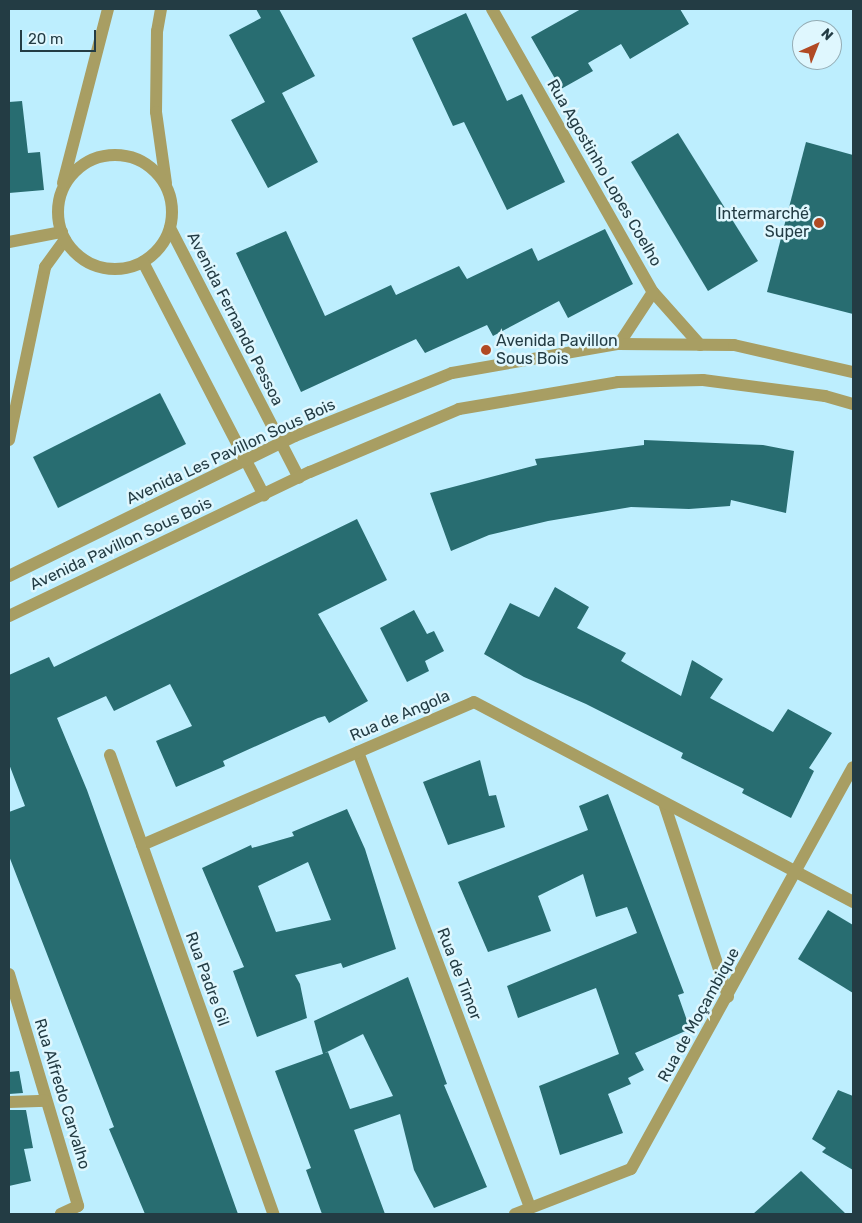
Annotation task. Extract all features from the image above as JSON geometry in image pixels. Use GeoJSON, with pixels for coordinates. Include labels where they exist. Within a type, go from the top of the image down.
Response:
{"type":"FeatureCollection","features":[{"type":"Feature","properties":{"kind":"street"},"geometry":{"type":"LineString","coordinates":[[108,9],[60,195],[58,214],[63,235],[76,253],[91,264],[117,268],[143,262],[155,253],[170,228],[172,214],[166,186],[156,112],[157,31],[161,9]]}},
{"type":"Feature","properties":{"kind":"street","name":"Rua Agostinho Lopes Coelho"},"geometry":{"type":"LineString","coordinates":[[492,9],[653,292],[700,345]]}},
{"type":"Feature","properties":{"kind":"street"},"geometry":{"type":"LineString","coordinates":[[60,195],[76,171],[100,156],[120,154],[138,160],[155,170],[166,186]]}},
{"type":"Feature","properties":{"kind":"street","name":"Avenida Fernando Pessoa"},"geometry":{"type":"LineString","coordinates":[[170,228],[299,478]]}},
{"type":"Feature","properties":{"kind":"street"},"geometry":{"type":"LineString","coordinates":[[9,242],[63,235]]}},
{"type":"Feature","properties":{"kind":"street"},"geometry":{"type":"LineString","coordinates":[[9,440],[45,268],[63,235]]}},
{"type":"Feature","properties":{"kind":"street"},"geometry":{"type":"LineString","coordinates":[[143,262],[248,459],[264,494]]}},
{"type":"Feature","properties":{"kind":"street"},"geometry":{"type":"LineString","coordinates":[[619,344],[653,292]]}},
{"type":"Feature","properties":{"kind":"street"},"geometry":{"type":"LineString","coordinates":[[619,344],[734,345],[853,372]]}},
{"type":"Feature","properties":{"kind":"street","name":"Avenida Les Pavillon Sous Bois"},"geometry":{"type":"LineString","coordinates":[[9,576],[281,443],[452,372],[619,344]]}},
{"type":"Feature","properties":{"kind":"street","name":"Avenida Pavillon Sous Bois"},"geometry":{"type":"LineString","coordinates":[[9,616],[264,494],[459,409],[618,382],[703,380],[825,396],[853,404]]}},
{"type":"Feature","properties":{"kind":"street","name":"Rua de Angola"},"geometry":{"type":"LineString","coordinates":[[142,845],[474,702],[853,902]]}},
{"type":"Feature","properties":{"kind":"street","name":"Rua de Timor"},"geometry":{"type":"LineString","coordinates":[[358,752],[530,1208]]}},
{"type":"Feature","properties":{"kind":"street","name":"Rua Padre Gil"},"geometry":{"type":"LineString","coordinates":[[110,755],[273,1214]]}},
{"type":"Feature","properties":{"kind":"street","name":"Rua de Moçambique"},"geometry":{"type":"LineString","coordinates":[[515,1214],[631,1169],[728,997],[853,767]]}},
{"type":"Feature","properties":{"kind":"street"},"geometry":{"type":"LineString","coordinates":[[664,803],[728,997]]}},
{"type":"Feature","properties":{"kind":"street","name":"Rua Alfredo Carvalho"},"geometry":{"type":"LineString","coordinates":[[10,979],[78,1206],[61,1214]]}},
{"type":"Feature","properties":{"kind":"street"},"geometry":{"type":"LineString","coordinates":[[9,1102],[46,1101]]}},
{"type":"Feature","properties":{"kind":"building"},"geometry":{"type":"Polygon","coordinates":[[[256,9],[279,9],[315,76],[282,93],[318,162],[268,188],[231,120],[265,102],[229,35],[261,18],[256,9]]]}},
{"type":"Feature","properties":{"kind":"building"},"geometry":{"type":"Polygon","coordinates":[[[581,9],[680,9],[689,24],[630,59],[621,44],[588,63],[593,71],[561,89],[531,37],[581,9]]]}},
{"type":"Feature","properties":{"kind":"building"},"geometry":{"type":"Polygon","coordinates":[[[466,13],[507,101],[522,94],[565,182],[507,210],[464,122],[453,126],[412,38],[466,13]]]}},
{"type":"Feature","properties":{"kind":"building"},"geometry":{"type":"Polygon","coordinates":[[[22,101],[28,153],[40,152],[44,190],[9,193],[9,102],[22,101]]]}},
{"type":"Feature","properties":{"kind":"building"},"geometry":{"type":"Polygon","coordinates":[[[678,133],[758,261],[708,291],[631,162],[678,133]]]}},
{"type":"Feature","properties":{"kind":"building","name":"Intermarché Super"},"geometry":{"type":"Polygon","coordinates":[[[806,142],[853,155],[853,314],[767,292],[806,142]]]}},
{"type":"Feature","properties":{"kind":"building"},"geometry":{"type":"Polygon","coordinates":[[[605,229],[633,284],[568,318],[559,301],[493,336],[487,325],[425,353],[416,339],[301,392],[236,253],[286,231],[325,316],[391,285],[396,295],[459,266],[467,279],[532,248],[538,261],[605,229]]]}},
{"type":"Feature","properties":{"kind":"building"},"geometry":{"type":"Polygon","coordinates":[[[160,393],[186,444],[58,508],[33,457],[160,393]]]}},
{"type":"Feature","properties":{"kind":"building"},"geometry":{"type":"Polygon","coordinates":[[[644,440],[763,445],[794,451],[786,513],[731,500],[730,506],[689,509],[631,507],[548,521],[489,535],[451,551],[430,493],[537,465],[535,459],[644,445],[644,440]]]}},
{"type":"Feature","properties":{"kind":"building"},"geometry":{"type":"Polygon","coordinates":[[[357,519],[387,580],[318,614],[368,701],[329,723],[325,716],[318,718],[223,761],[225,766],[176,787],[156,741],[192,726],[170,684],[114,711],[106,696],[57,718],[87,790],[238,1214],[145,1214],[109,1129],[114,1127],[9,856],[9,812],[25,806],[9,764],[9,675],[49,657],[54,667],[357,519]]]}},
{"type":"Feature","properties":{"kind":"building"},"geometry":{"type":"Polygon","coordinates":[[[555,587],[589,607],[577,628],[626,653],[621,661],[681,696],[692,660],[723,679],[710,698],[773,732],[788,709],[832,733],[809,768],[814,771],[791,818],[742,793],[744,789],[681,758],[683,753],[586,704],[524,677],[484,654],[510,603],[539,617],[555,587]]]}},
{"type":"Feature","properties":{"kind":"building"},"geometry":{"type":"Polygon","coordinates":[[[414,610],[427,634],[434,631],[444,651],[425,661],[429,671],[407,682],[380,628],[414,610]]]}},
{"type":"Feature","properties":{"kind":"building"},"geometry":{"type":"Polygon","coordinates":[[[480,760],[489,796],[496,795],[505,827],[448,845],[423,782],[480,760]]]}},
{"type":"Feature","properties":{"kind":"building"},"geometry":{"type":"Polygon","coordinates":[[[608,794],[684,993],[678,995],[690,1029],[635,1053],[644,1070],[628,1078],[631,1084],[608,1094],[623,1133],[560,1155],[539,1086],[619,1054],[596,988],[518,1018],[507,986],[637,933],[627,907],[596,917],[583,874],[538,896],[551,931],[488,952],[458,882],[588,830],[579,806],[608,794]]]}},
{"type":"Feature","properties":{"kind":"building"},"geometry":{"type":"Polygon","coordinates":[[[347,809],[365,849],[396,949],[343,968],[341,963],[295,975],[300,984],[307,1018],[257,1037],[233,971],[244,967],[202,868],[251,845],[252,848],[294,836],[292,832],[347,809]],[[308,862],[258,886],[276,932],[331,920],[308,862]]]}},
{"type":"Feature","properties":{"kind":"building"},"geometry":{"type":"Polygon","coordinates":[[[828,910],[853,925],[853,993],[798,959],[828,910]]]}},
{"type":"Feature","properties":{"kind":"building"},"geometry":{"type":"Polygon","coordinates":[[[408,977],[447,1084],[444,1085],[487,1187],[434,1208],[414,1170],[400,1114],[354,1130],[385,1214],[322,1214],[306,1170],[311,1168],[275,1071],[323,1054],[314,1021],[408,977]],[[363,1034],[324,1053],[328,1052],[350,1109],[393,1096],[363,1034]]]}},
{"type":"Feature","properties":{"kind":"building"},"geometry":{"type":"Polygon","coordinates":[[[19,1071],[23,1093],[9,1094],[9,1072],[19,1071]]]}},
{"type":"Feature","properties":{"kind":"building"},"geometry":{"type":"Polygon","coordinates":[[[838,1090],[853,1096],[853,1170],[822,1152],[826,1148],[812,1139],[838,1090]]]}},
{"type":"Feature","properties":{"kind":"building"},"geometry":{"type":"Polygon","coordinates":[[[9,1110],[26,1110],[33,1148],[24,1149],[31,1181],[9,1186],[9,1110]]]}},
{"type":"Feature","properties":{"kind":"building"},"geometry":{"type":"Polygon","coordinates":[[[801,1171],[846,1214],[753,1214],[801,1171]]]}},
{"type":"Feature","properties":{"kind":"place","name":"Intermarché Super"},"geometry":{"type":"Point","coordinates":[819,223]}},
{"type":"Feature","properties":{"kind":"place","name":"Avenida Pavillon Sous Bois"},"geometry":{"type":"Point","coordinates":[486,350]}}]}
